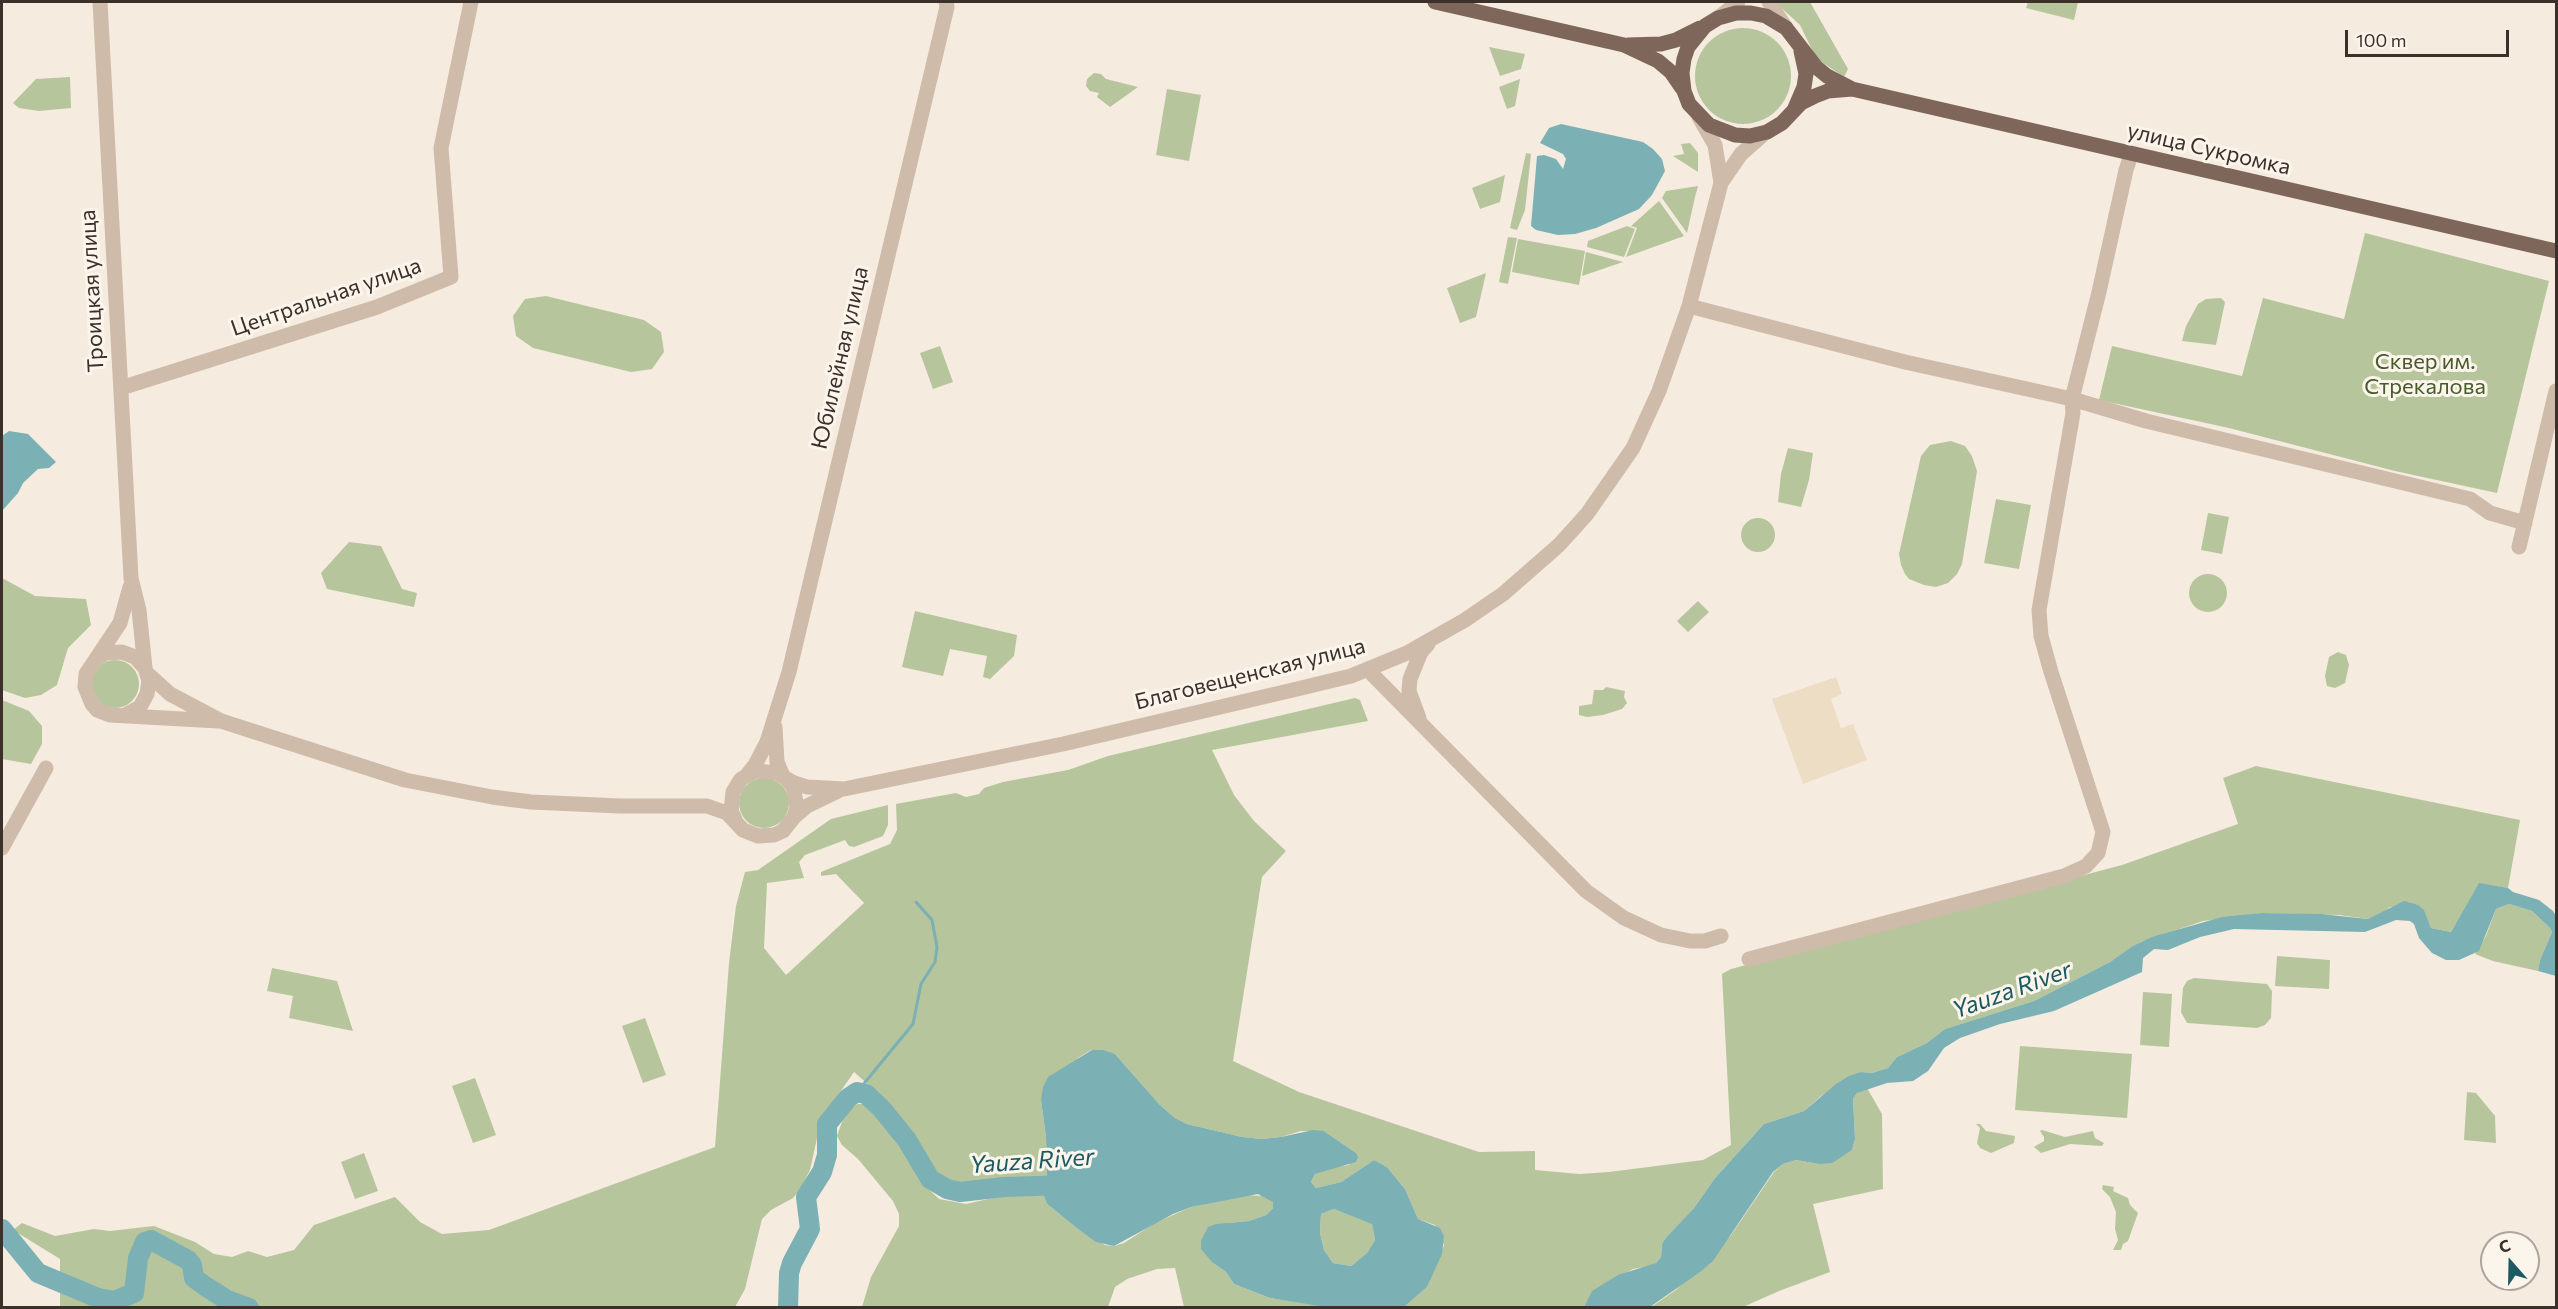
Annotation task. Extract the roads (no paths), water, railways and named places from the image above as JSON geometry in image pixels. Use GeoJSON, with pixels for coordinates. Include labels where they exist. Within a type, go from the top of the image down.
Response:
{"type":"FeatureCollection","features":[{"type":"Feature","properties":{"kind":"main road"},"geometry":{"type":"LineString","coordinates":[[1435,2],[1624,45],[1658,61],[1671,72],[1699,117],[1723,132],[1735,135],[1750,136],[1767,132],[1782,123],[1801,103],[1828,91],[1852,89]]}},
{"type":"Feature","properties":{"kind":"main road"},"geometry":{"type":"LineString","coordinates":[[1624,45],[1661,44],[1676,40],[1736,13],[1751,13],[1766,16],[1791,34],[1816,67],[1827,76],[1852,89]]}},
{"type":"Feature","properties":{"kind":"main road"},"geometry":{"type":"LineString","coordinates":[[1684,91],[1682,73],[1684,59],[1692,41],[1712,22]]}},
{"type":"Feature","properties":{"kind":"main road"},"geometry":{"type":"LineString","coordinates":[[1791,34],[1802,52],[1806,74],[1800,101],[1792,113]]}},
{"type":"Feature","properties":{"kind":"main road","name":"улица Сукромка"},"geometry":{"type":"LineString","coordinates":[[1852,89],[2556,251]]}},
{"type":"Feature","properties":{"kind":"street","name":"Троицкая улица"},"geometry":{"type":"LineString","coordinates":[[100,2],[131,578]]}},
{"type":"Feature","properties":{"kind":"street","name":"Центральная улица"},"geometry":{"type":"LineString","coordinates":[[121,388],[377,307],[451,278],[441,148],[471,2]]}},
{"type":"Feature","properties":{"kind":"street"},"geometry":{"type":"LineString","coordinates":[[1712,22],[1738,2]]}},
{"type":"Feature","properties":{"kind":"street"},"geometry":{"type":"LineString","coordinates":[[1769,2],[1791,34]]}},
{"type":"Feature","properties":{"kind":"street","name":"Юбилейная улица"},"geometry":{"type":"LineString","coordinates":[[742,780],[762,752],[775,718],[798,634],[948,3]]}},
{"type":"Feature","properties":{"kind":"street"},"geometry":{"type":"LineString","coordinates":[[1699,117],[1715,145],[1721,183]]}},
{"type":"Feature","properties":{"kind":"street"},"geometry":{"type":"LineString","coordinates":[[1721,183],[1741,154],[1767,132]]}},
{"type":"Feature","properties":{"kind":"street"},"geometry":{"type":"LineString","coordinates":[[1749,959],[2064,876],[2086,866],[2098,853],[2103,832],[2051,672],[2038,614],[2073,413],[2072,399],[2131,155]]}},
{"type":"Feature","properties":{"kind":"street","name":"Благовещенская улица"},"geometry":{"type":"LineString","coordinates":[[844,789],[1063,744],[1351,676],[1430,641],[1503,594],[1559,545],[1587,514],[1618,472],[1641,432],[1659,391],[1689,306],[1721,183]]}},
{"type":"Feature","properties":{"kind":"street"},"geometry":{"type":"LineString","coordinates":[[1689,306],[1894,359],[2072,399],[2146,421],[2470,499],[2490,513],[2525,523]]}},
{"type":"Feature","properties":{"kind":"street"},"geometry":{"type":"LineString","coordinates":[[2519,547],[2556,391]]}},
{"type":"Feature","properties":{"kind":"street"},"geometry":{"type":"LineString","coordinates":[[131,578],[124,615],[86,674],[85,687],[89,700],[103,713],[161,719],[221,721]]}},
{"type":"Feature","properties":{"kind":"street"},"geometry":{"type":"LineString","coordinates":[[125,715],[133,712],[144,701],[149,687],[139,610],[131,578]]}},
{"type":"Feature","properties":{"kind":"street"},"geometry":{"type":"LineString","coordinates":[[1426,729],[1413,704],[1410,679],[1421,652],[1430,641]]}},
{"type":"Feature","properties":{"kind":"street"},"geometry":{"type":"LineString","coordinates":[[97,658],[106,653],[123,652],[135,657],[170,694],[221,721],[405,780],[492,797],[561,804],[702,805],[718,809],[735,819],[750,834],[766,837],[783,831],[795,817],[816,800],[844,789]]}},
{"type":"Feature","properties":{"kind":"street"},"geometry":{"type":"LineString","coordinates":[[1368,670],[1567,873],[1609,908],[1646,929],[1675,939],[1705,941],[1721,936]]}},
{"type":"Feature","properties":{"kind":"street","name":"Юбилейная улица"},"geometry":{"type":"LineString","coordinates":[[775,718],[777,762],[786,779]]}},
{"type":"Feature","properties":{"kind":"street"},"geometry":{"type":"LineString","coordinates":[[2,848],[46,768]]}},
{"type":"Feature","properties":{"kind":"street"},"geometry":{"type":"LineString","coordinates":[[702,805],[719,799],[742,780],[767,771],[815,788],[844,789]]}},
{"type":"Feature","properties":{"kind":"street"},"geometry":{"type":"LineString","coordinates":[[786,779],[796,797],[795,817]]}},
{"type":"Feature","properties":{"kind":"street"},"geometry":{"type":"LineString","coordinates":[[735,819],[731,801],[742,780]]}},
{"type":"Feature","properties":{"kind":"water"},"geometry":{"type":"Polygon","coordinates":[[[1561,124],[1643,142],[1653,149],[1662,159],[1665,171],[1652,195],[1639,209],[1596,228],[1575,234],[1558,235],[1536,230],[1531,226],[1537,156],[1544,155],[1556,159],[1563,169],[1566,159],[1563,154],[1540,143],[1549,128],[1561,124]]]}},
{"type":"Feature","properties":{"kind":"water"},"geometry":{"type":"Polygon","coordinates":[[[9,431],[28,434],[56,462],[49,468],[38,469],[23,483],[18,493],[2,511],[2,436],[9,431]]]}},
{"type":"Feature","properties":{"kind":"water"},"geometry":{"type":"Polygon","coordinates":[[[2479,883],[2508,888],[2513,892],[2539,900],[2553,911],[2556,916],[2556,976],[2538,971],[2540,960],[2552,932],[2550,928],[2532,911],[2509,904],[2496,909],[2479,951],[2459,960],[2446,960],[2432,953],[2419,938],[2414,924],[2410,921],[2396,920],[2365,932],[2234,929],[2200,937],[2168,950],[2154,949],[2143,958],[2142,972],[2054,1011],[2000,1024],[1960,1038],[1944,1048],[1928,1071],[1913,1081],[1887,1083],[1857,1093],[1853,1099],[1855,1139],[1852,1150],[1832,1163],[1819,1164],[1796,1160],[1783,1164],[1773,1172],[1713,1261],[1700,1272],[1650,1307],[1584,1307],[1592,1291],[1618,1275],[1656,1263],[1661,1257],[1662,1244],[1666,1238],[1694,1208],[1715,1178],[1764,1124],[1804,1111],[1849,1076],[1888,1068],[1897,1057],[1927,1043],[1945,1029],[2034,1001],[2110,962],[2133,946],[2152,937],[2222,917],[2262,913],[2321,914],[2368,919],[2404,901],[2418,905],[2424,910],[2431,928],[2451,932],[2479,883]]]}},
{"type":"Feature","properties":{"kind":"water"},"geometry":{"type":"Polygon","coordinates":[[[1092,1050],[1103,1050],[1115,1054],[1159,1104],[1175,1118],[1187,1124],[1242,1137],[1262,1139],[1313,1130],[1324,1131],[1356,1153],[1358,1157],[1356,1162],[1315,1174],[1311,1182],[1316,1188],[1341,1182],[1374,1160],[1387,1167],[1405,1189],[1418,1219],[1440,1228],[1444,1236],[1442,1254],[1427,1287],[1404,1307],[1332,1308],[1270,1298],[1234,1284],[1226,1272],[1213,1263],[1201,1249],[1201,1241],[1208,1227],[1216,1224],[1249,1221],[1266,1215],[1273,1208],[1273,1202],[1258,1194],[1191,1207],[1173,1214],[1114,1246],[1096,1242],[1047,1204],[1044,1196],[1047,1177],[1046,1137],[1041,1100],[1043,1087],[1048,1077],[1092,1050]],[[1334,1209],[1321,1214],[1320,1233],[1324,1250],[1333,1263],[1351,1266],[1367,1253],[1375,1240],[1372,1224],[1334,1209]]]}},
{"type":"Feature","properties":{"kind":"waterway"},"geometry":{"type":"LineString","coordinates":[[857,1092],[913,1024],[921,984],[935,962],[937,947],[932,920],[916,902]]}},
{"type":"Feature","properties":{"kind":"waterway","name":"Yauza River"},"geometry":{"type":"LineString","coordinates":[[788,1308],[789,1273],[810,1229],[806,1197],[822,1172],[827,1155],[827,1124],[848,1098],[857,1092],[866,1094],[881,1108],[907,1140],[930,1179],[947,1189],[960,1192],[1004,1187],[1072,1185]]}},
{"type":"Feature","properties":{"kind":"waterway","name":"Yauza River"},"geometry":{"type":"LineString","coordinates":[[2,1229],[38,1273],[98,1298],[114,1301],[134,1293],[138,1258],[145,1242],[151,1240],[188,1260],[192,1265],[194,1278],[205,1286],[227,1300],[249,1308]]}},
{"type":"Feature","properties":{"kind":"park label","name":"Сквер им. Стрекалова"},"geometry":{"type":"Point","coordinates":[2425,374]}}]}
